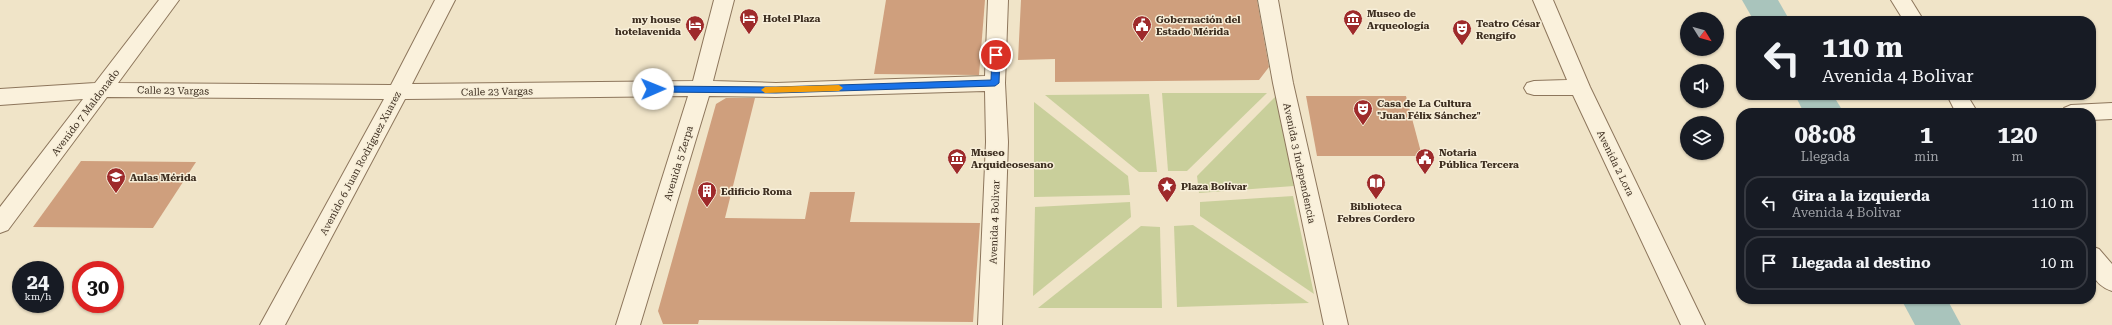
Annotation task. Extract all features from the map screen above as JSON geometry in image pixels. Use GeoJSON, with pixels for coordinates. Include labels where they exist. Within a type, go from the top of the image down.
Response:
{"type":"FeatureCollection","features":[{"type":"Feature","properties":{"kind":"street","name":"Avenido 7 Maldonado"},"geometry":{"type":"LineString","coordinates":[[0,224],[169,0]]}},
{"type":"Feature","properties":{"kind":"street","name":"Avenido 6 Juan Rodriguez Xuarez"},"geometry":{"type":"LineString","coordinates":[[272,325],[398,92],[445,0]]}},
{"type":"Feature","properties":{"kind":"street","name":"Avenida 5 Zerpa"},"geometry":{"type":"LineString","coordinates":[[628,325],[701,88],[724,0]]}},
{"type":"Feature","properties":{"kind":"street","name":"Avenida 4 Bolivar"},"geometry":{"type":"LineString","coordinates":[[990,325],[997,142],[995,83],[998,0]]}},
{"type":"Feature","properties":{"kind":"street","name":"Avenida 3 Independencia"},"geometry":{"type":"LineString","coordinates":[[1268,0],[1283,83],[1336,325]]}},
{"type":"Feature","properties":{"kind":"street","name":"Avenida 2 Lora"},"geometry":{"type":"LineString","coordinates":[[1543,0],[1580,88],[1694,325]]}},
{"type":"Feature","properties":{"kind":"street"},"geometry":{"type":"LineString","coordinates":[[1901,0],[1911,16]]}},
{"type":"Feature","properties":{"kind":"street","name":"Calle 23 Vargas"},"geometry":{"type":"LineString","coordinates":[[0,97],[102,90],[398,92],[701,88],[776,90],[995,83]]}},
{"type":"Feature","properties":{"kind":"street"},"geometry":{"type":"LineString","coordinates":[[1534,88],[1580,88]]}},
{"type":"Feature","properties":{"kind":"street"},"geometry":{"type":"LineString","coordinates":[[2096,112],[2112,111]]}},
{"type":"Feature","properties":{"kind":"street"},"geometry":{"type":"LineString","coordinates":[[2096,256],[2112,255]]}},
{"type":"Feature","properties":{"kind":"street"},"geometry":{"type":"LineString","coordinates":[[2096,262],[2112,281]]}},
{"type":"Feature","properties":{"kind":"green space"},"geometry":{"type":"Polygon","coordinates":[[[1162,93],[1267,93],[1187,171],[1168,171],[1162,93]]]}},
{"type":"Feature","properties":{"kind":"green space"},"geometry":{"type":"Polygon","coordinates":[[[1149,94],[1157,172],[1139,172],[1045,95],[1149,94]]]}},
{"type":"Feature","properties":{"kind":"green space"},"geometry":{"type":"Polygon","coordinates":[[[1276,96],[1294,186],[1199,193],[1197,176],[1276,96]]]}},
{"type":"Feature","properties":{"kind":"green space"},"geometry":{"type":"Polygon","coordinates":[[[1034,102],[1128,176],[1130,195],[1034,197],[1034,102]]]}},
{"type":"Feature","properties":{"kind":"green space"},"geometry":{"type":"Polygon","coordinates":[[[1293,196],[1314,294],[1200,216],[1200,202],[1293,196]]]}},
{"type":"Feature","properties":{"kind":"green space"},"geometry":{"type":"Polygon","coordinates":[[[1130,202],[1131,217],[1033,296],[1035,207],[1130,202]]]}},
{"type":"Feature","properties":{"kind":"green space"},"geometry":{"type":"Polygon","coordinates":[[[1193,225],[1309,303],[1177,307],[1174,226],[1193,225]]]}},
{"type":"Feature","properties":{"kind":"green space"},"geometry":{"type":"Polygon","coordinates":[[[1141,226],[1160,227],[1162,308],[1038,308],[1141,226]]]}},
{"type":"Feature","properties":{"kind":"building"},"geometry":{"type":"Polygon","coordinates":[[[886,0],[985,0],[979,75],[874,74],[886,0]]]}},
{"type":"Feature","properties":{"kind":"building","name":"Gobernación del Estado Mérida"},"geometry":{"type":"Polygon","coordinates":[[[1021,0],[1257,0],[1269,67],[1259,80],[1055,82],[1055,59],[1018,60],[1021,0]]]}},
{"type":"Feature","properties":{"kind":"building","name":"Casa de La Cultura \"Juan Félix Sánchez\""},"geometry":{"type":"Polygon","coordinates":[[[1306,96],[1406,96],[1422,156],[1317,156],[1306,96]]]}},
{"type":"Feature","properties":{"kind":"building"},"geometry":{"type":"Polygon","coordinates":[[[726,98],[755,98],[725,218],[805,219],[810,192],[855,192],[850,222],[980,223],[973,322],[699,320],[698,324],[663,324],[658,311],[716,104],[726,98]]]}},
{"type":"Feature","properties":{"kind":"building","name":"Aulas Mérida"},"geometry":{"type":"Polygon","coordinates":[[[81,161],[196,162],[153,228],[33,227],[81,161]]]}},
{"type":"Feature","properties":{"kind":"waterway"},"geometry":{"type":"LineString","coordinates":[[1760,0],[1769,16]]}},
{"type":"Feature","properties":{"kind":"waterway"},"geometry":{"type":"LineString","coordinates":[[1817,100],[1821,108]]}},
{"type":"Feature","properties":{"kind":"waterway"},"geometry":{"type":"LineString","coordinates":[[1927,304],[1938,325]]}},
{"type":"Feature","properties":{"kind":"slow traffic"},"geometry":{"type":"LineString","coordinates":[[765,90],[839,88]]}},
{"type":"Feature","properties":{"kind":"place","name":"Hotel Plaza"},"geometry":{"type":"Point","coordinates":[749,35]}},
{"type":"Feature","properties":{"kind":"place","name":"Museo de Arqueología"},"geometry":{"type":"Point","coordinates":[1353,36]}},
{"type":"Feature","properties":{"kind":"place","name":"my house hotelavenida"},"geometry":{"type":"Point","coordinates":[695,42]}},
{"type":"Feature","properties":{"kind":"place","name":"Gobernación del Estado Mérida"},"geometry":{"type":"Point","coordinates":[1142,42]}},
{"type":"Feature","properties":{"kind":"place","name":"Teatro César Rengifo"},"geometry":{"type":"Point","coordinates":[1462,46]}},
{"type":"Feature","properties":{"kind":"place","name":"Casa de La Cultura \"Juan Félix Sánchez\""},"geometry":{"type":"Point","coordinates":[1363,126]}},
{"type":"Feature","properties":{"kind":"place","name":"Museo Arquideosesano"},"geometry":{"type":"Point","coordinates":[957,175]}},
{"type":"Feature","properties":{"kind":"place","name":"Notaria Pública Tercera"},"geometry":{"type":"Point","coordinates":[1425,175]}},
{"type":"Feature","properties":{"kind":"place","name":"Aulas Mérida"},"geometry":{"type":"Point","coordinates":[116,194]}},
{"type":"Feature","properties":{"kind":"place","name":"Biblioteca Febres Cordero"},"geometry":{"type":"Point","coordinates":[1376,200]}},
{"type":"Feature","properties":{"kind":"place","name":"Plaza Bolívar"},"geometry":{"type":"Point","coordinates":[1167,203]}},
{"type":"Feature","properties":{"kind":"place","name":"Edificio Roma"},"geometry":{"type":"Point","coordinates":[707,208]}},
{"type":"Feature","properties":{"kind":"route"},"geometry":{"type":"LineString","coordinates":[[653,89],[701,88],[776,90],[995,83],[996,55]]}}]}
